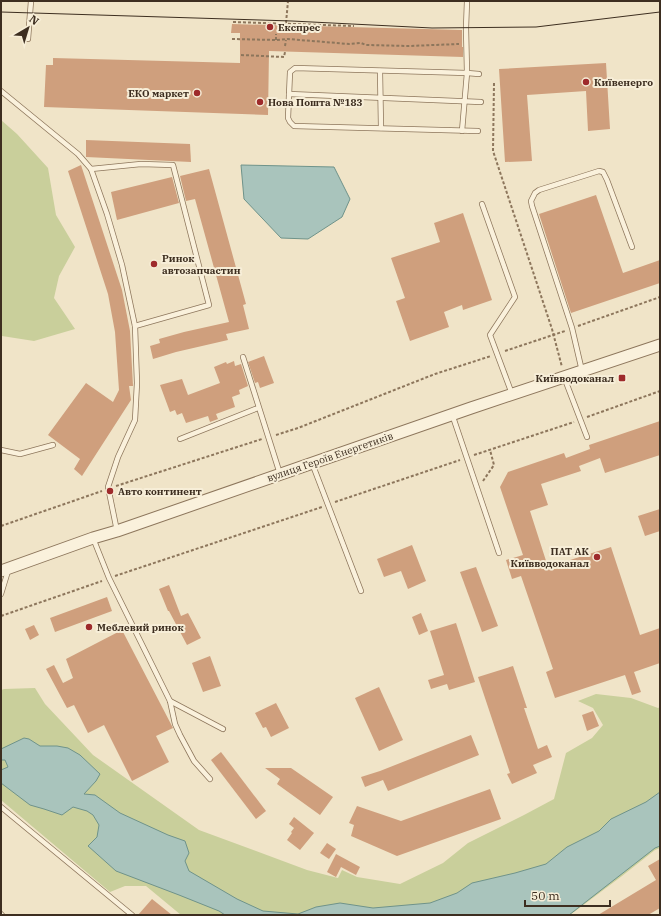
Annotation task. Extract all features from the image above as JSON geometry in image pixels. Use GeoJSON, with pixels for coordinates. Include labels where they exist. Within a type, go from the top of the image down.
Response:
{"type":"FeatureCollection","features":[{"type":"Feature","properties":{"kind":"street","name":"вулиця Героїв Енергетиків"},"geometry":{"type":"LineString","coordinates":[[5,570],[93,538],[117,531],[452,414],[660,345]]}},
{"type":"Feature","properties":{"kind":"lane"},"geometry":{"type":"LineString","coordinates":[[28,38],[31,1]]}},
{"type":"Feature","properties":{"kind":"lane"},"geometry":{"type":"LineString","coordinates":[[462,131],[467,73],[466,28],[468,1]]}},
{"type":"Feature","properties":{"kind":"lane"},"geometry":{"type":"LineString","coordinates":[[478,131],[294,126],[288,118],[290,72],[295,68],[479,74]]}},
{"type":"Feature","properties":{"kind":"lane"},"geometry":{"type":"LineString","coordinates":[[380,71],[381,128]]}},
{"type":"Feature","properties":{"kind":"lane"},"geometry":{"type":"LineString","coordinates":[[1,91],[78,154],[91,169],[107,214],[122,265],[135,326],[137,383],[135,420],[118,458],[108,487],[117,531]]}},
{"type":"Feature","properties":{"kind":"lane"},"geometry":{"type":"LineString","coordinates":[[289,94],[481,102]]}},
{"type":"Feature","properties":{"kind":"lane"},"geometry":{"type":"LineString","coordinates":[[91,169],[142,164],[173,165],[209,305],[135,326]]}},
{"type":"Feature","properties":{"kind":"lane"},"geometry":{"type":"LineString","coordinates":[[582,371],[572,328],[532,206],[531,200],[534,193],[544,188],[585,175],[599,171],[603,172],[608,180],[632,247]]}},
{"type":"Feature","properties":{"kind":"lane"},"geometry":{"type":"LineString","coordinates":[[482,204],[515,297],[490,335],[512,394]]}},
{"type":"Feature","properties":{"kind":"lane"},"geometry":{"type":"LineString","coordinates":[[243,357],[280,474]]}},
{"type":"Feature","properties":{"kind":"lane"},"geometry":{"type":"LineString","coordinates":[[564,377],[587,437]]}},
{"type":"Feature","properties":{"kind":"lane"},"geometry":{"type":"LineString","coordinates":[[180,439],[258,408]]}},
{"type":"Feature","properties":{"kind":"lane"},"geometry":{"type":"LineString","coordinates":[[452,414],[499,553]]}},
{"type":"Feature","properties":{"kind":"lane"},"geometry":{"type":"LineString","coordinates":[[1,450],[20,454],[53,445]]}},
{"type":"Feature","properties":{"kind":"lane"},"geometry":{"type":"LineString","coordinates":[[312,463],[361,591]]}},
{"type":"Feature","properties":{"kind":"lane"},"geometry":{"type":"LineString","coordinates":[[93,538],[109,578],[170,701],[175,724],[180,736],[194,761],[210,779]]}},
{"type":"Feature","properties":{"kind":"lane"},"geometry":{"type":"LineString","coordinates":[[1,594],[5,570]]}},
{"type":"Feature","properties":{"kind":"lane"},"geometry":{"type":"LineString","coordinates":[[170,701],[223,729]]}},
{"type":"Feature","properties":{"kind":"lane"},"geometry":{"type":"LineString","coordinates":[[1,807],[132,915]]}},
{"type":"Feature","properties":{"kind":"path"},"geometry":{"type":"LineString","coordinates":[[286,23],[288,1]]}},
{"type":"Feature","properties":{"kind":"path"},"geometry":{"type":"LineString","coordinates":[[233,22],[354,26]]}},
{"type":"Feature","properties":{"kind":"path"},"geometry":{"type":"LineString","coordinates":[[276,34],[276,40]]}},
{"type":"Feature","properties":{"kind":"path"},"geometry":{"type":"LineString","coordinates":[[232,39],[304,40],[349,44],[361,43],[366,45],[409,46],[466,44]]}},
{"type":"Feature","properties":{"kind":"path"},"geometry":{"type":"LineString","coordinates":[[285,46],[286,40]]}},
{"type":"Feature","properties":{"kind":"path"},"geometry":{"type":"LineString","coordinates":[[241,55],[284,57],[285,52]]}},
{"type":"Feature","properties":{"kind":"path"},"geometry":{"type":"LineString","coordinates":[[494,83],[493,151],[553,335],[564,377]]}},
{"type":"Feature","properties":{"kind":"path"},"geometry":{"type":"LineString","coordinates":[[1,526],[109,489],[298,428],[435,374],[553,335],[660,297]]}},
{"type":"Feature","properties":{"kind":"path"},"geometry":{"type":"LineString","coordinates":[[477,488],[494,465],[490,450]]}},
{"type":"Feature","properties":{"kind":"green space"},"geometry":{"type":"Polygon","coordinates":[[[1,120],[17,134],[48,168],[56,215],[75,247],[59,276],[54,298],[75,329],[34,341],[2,336],[1,338],[1,120]]]}},
{"type":"Feature","properties":{"kind":"green space"},"geometry":{"type":"Polygon","coordinates":[[[35,688],[45,704],[93,755],[199,830],[307,870],[338,878],[342,870],[357,877],[400,884],[443,863],[468,843],[554,799],[566,753],[592,738],[603,725],[593,708],[578,701],[596,694],[631,698],[658,708],[660,707],[660,848],[655,850],[570,915],[181,915],[146,886],[125,886],[110,892],[1,800],[1,690],[35,688]]]}},
{"type":"Feature","properties":{"kind":"water"},"geometry":{"type":"Polygon","coordinates":[[[241,165],[334,167],[350,199],[342,217],[308,239],[281,238],[244,199],[241,165]]]}},
{"type":"Feature","properties":{"kind":"water"},"geometry":{"type":"Polygon","coordinates":[[[24,738],[29,739],[40,746],[57,746],[68,748],[80,755],[100,774],[96,781],[84,794],[95,795],[120,813],[168,835],[185,841],[189,853],[185,861],[189,871],[237,899],[263,911],[298,914],[316,907],[340,903],[373,908],[430,903],[457,893],[472,883],[546,864],[567,847],[599,831],[611,819],[646,802],[660,792],[660,846],[655,848],[569,915],[225,915],[219,911],[116,871],[88,846],[97,837],[99,825],[93,815],[87,811],[73,807],[62,815],[30,805],[1,783],[1,770],[8,767],[5,760],[1,760],[1,749],[24,738]]]}},
{"type":"Feature","properties":{"kind":"building"},"geometry":{"type":"Polygon","coordinates":[[[232,24],[462,30],[463,57],[269,51],[268,115],[44,107],[46,65],[53,65],[53,58],[240,63],[240,33],[231,33],[232,24]]]}},
{"type":"Feature","properties":{"kind":"building"},"geometry":{"type":"Polygon","coordinates":[[[606,63],[610,129],[588,131],[586,91],[527,95],[532,161],[505,162],[499,69],[606,63]]]}},
{"type":"Feature","properties":{"kind":"building"},"geometry":{"type":"Polygon","coordinates":[[[86,140],[190,144],[191,162],[86,157],[86,140]]]}},
{"type":"Feature","properties":{"kind":"building"},"geometry":{"type":"Polygon","coordinates":[[[81,165],[122,290],[130,331],[133,386],[129,386],[131,400],[82,476],[74,469],[80,459],[48,435],[86,383],[113,402],[119,390],[115,332],[108,294],[68,171],[81,165]]]}},
{"type":"Feature","properties":{"kind":"building"},"geometry":{"type":"Polygon","coordinates":[[[209,169],[246,304],[243,305],[249,329],[226,334],[228,340],[153,359],[150,346],[160,343],[159,339],[229,322],[195,199],[186,201],[180,176],[209,169]]]}},
{"type":"Feature","properties":{"kind":"building"},"geometry":{"type":"Polygon","coordinates":[[[172,177],[179,203],[117,220],[111,192],[172,177]]]}},
{"type":"Feature","properties":{"kind":"building"},"geometry":{"type":"Polygon","coordinates":[[[596,195],[623,273],[660,260],[660,283],[571,313],[539,214],[596,195]]]}},
{"type":"Feature","properties":{"kind":"building"},"geometry":{"type":"Polygon","coordinates":[[[463,213],[492,300],[463,310],[462,305],[444,312],[449,327],[410,341],[396,301],[405,298],[391,258],[440,242],[434,223],[463,213]]]}},
{"type":"Feature","properties":{"kind":"building"},"geometry":{"type":"Polygon","coordinates":[[[264,356],[274,383],[260,388],[258,382],[255,383],[248,362],[264,356]]]}},
{"type":"Feature","properties":{"kind":"building"},"geometry":{"type":"Polygon","coordinates":[[[234,361],[235,366],[241,364],[248,386],[239,390],[240,394],[232,397],[235,407],[216,414],[218,419],[210,422],[208,416],[186,423],[182,413],[177,415],[175,410],[170,412],[160,385],[182,379],[188,395],[220,383],[214,367],[226,362],[227,364],[234,361]]]}},
{"type":"Feature","properties":{"kind":"building","name":"ПАТ АК Київводоканал"},"geometry":{"type":"Polygon","coordinates":[[[660,421],[660,455],[605,473],[600,458],[579,466],[581,471],[541,484],[548,505],[530,511],[548,567],[611,547],[640,635],[660,628],[660,663],[634,672],[641,692],[632,695],[625,675],[555,698],[546,672],[553,669],[521,576],[512,579],[506,560],[523,555],[500,487],[508,472],[564,453],[566,458],[590,449],[589,445],[660,421]]]}},
{"type":"Feature","properties":{"kind":"building"},"geometry":{"type":"Polygon","coordinates":[[[660,509],[660,531],[645,536],[638,516],[660,509]]]}},
{"type":"Feature","properties":{"kind":"building"},"geometry":{"type":"Polygon","coordinates":[[[412,545],[426,581],[408,589],[401,571],[384,577],[377,559],[412,545]]]}},
{"type":"Feature","properties":{"kind":"building"},"geometry":{"type":"Polygon","coordinates":[[[476,567],[498,626],[482,632],[460,572],[476,567]]]}},
{"type":"Feature","properties":{"kind":"building"},"geometry":{"type":"Polygon","coordinates":[[[169,585],[181,616],[188,613],[201,638],[187,645],[168,611],[159,589],[169,585]]]}},
{"type":"Feature","properties":{"kind":"building"},"geometry":{"type":"Polygon","coordinates":[[[107,597],[112,611],[55,632],[50,618],[107,597]]]}},
{"type":"Feature","properties":{"kind":"building"},"geometry":{"type":"Polygon","coordinates":[[[421,613],[428,631],[419,635],[412,617],[421,613]]]}},
{"type":"Feature","properties":{"kind":"building"},"geometry":{"type":"Polygon","coordinates":[[[456,623],[475,682],[449,690],[447,684],[431,689],[428,680],[444,675],[430,631],[456,623]]]}},
{"type":"Feature","properties":{"kind":"building"},"geometry":{"type":"Polygon","coordinates":[[[34,625],[39,635],[30,640],[25,629],[34,625]]]}},
{"type":"Feature","properties":{"kind":"building"},"geometry":{"type":"Polygon","coordinates":[[[122,630],[173,728],[156,736],[169,762],[132,781],[104,725],[88,733],[74,705],[67,708],[46,669],[54,665],[63,683],[73,678],[66,659],[122,630]]]}},
{"type":"Feature","properties":{"kind":"building"},"geometry":{"type":"Polygon","coordinates":[[[210,656],[221,686],[203,692],[192,663],[210,656]]]}},
{"type":"Feature","properties":{"kind":"building"},"geometry":{"type":"Polygon","coordinates":[[[513,666],[527,708],[524,708],[538,749],[547,745],[552,757],[533,765],[537,773],[512,784],[507,774],[510,773],[478,677],[513,666]]]}},
{"type":"Feature","properties":{"kind":"building"},"geometry":{"type":"Polygon","coordinates":[[[379,687],[403,740],[379,751],[355,698],[379,687]]]}},
{"type":"Feature","properties":{"kind":"building"},"geometry":{"type":"Polygon","coordinates":[[[276,703],[289,728],[271,737],[266,727],[263,728],[255,713],[276,703]]]}},
{"type":"Feature","properties":{"kind":"building"},"geometry":{"type":"Polygon","coordinates":[[[593,711],[599,726],[587,731],[582,715],[593,711]]]}},
{"type":"Feature","properties":{"kind":"building"},"geometry":{"type":"Polygon","coordinates":[[[471,735],[479,755],[388,791],[383,780],[365,787],[361,777],[471,735]]]}},
{"type":"Feature","properties":{"kind":"building"},"geometry":{"type":"Polygon","coordinates":[[[221,752],[266,811],[256,819],[211,760],[221,752]]]}},
{"type":"Feature","properties":{"kind":"building"},"geometry":{"type":"Polygon","coordinates":[[[265,768],[291,768],[333,797],[320,815],[277,784],[280,779],[265,768]]]}},
{"type":"Feature","properties":{"kind":"building"},"geometry":{"type":"Polygon","coordinates":[[[490,789],[501,819],[397,856],[351,836],[354,825],[349,823],[357,806],[401,821],[490,789]]]}},
{"type":"Feature","properties":{"kind":"building"},"geometry":{"type":"Polygon","coordinates":[[[294,817],[314,833],[300,850],[287,840],[294,828],[289,824],[294,817]]]}},
{"type":"Feature","properties":{"kind":"building"},"geometry":{"type":"Polygon","coordinates":[[[327,843],[336,849],[329,859],[320,853],[327,843]]]}},
{"type":"Feature","properties":{"kind":"building"},"geometry":{"type":"Polygon","coordinates":[[[336,854],[360,867],[356,875],[341,867],[336,877],[327,872],[336,854]]]}},
{"type":"Feature","properties":{"kind":"building"},"geometry":{"type":"Polygon","coordinates":[[[660,859],[660,908],[648,915],[598,915],[656,880],[648,866],[660,859]]]}},
{"type":"Feature","properties":{"kind":"building"},"geometry":{"type":"Polygon","coordinates":[[[152,899],[172,915],[138,915],[152,899]]]}},
{"type":"Feature","properties":{"kind":"tram line"},"geometry":{"type":"LineString","coordinates":[[1,12],[292,21],[432,28],[536,27],[660,12]]}},
{"type":"Feature","properties":{"kind":"place","name":"Експрес"},"geometry":{"type":"Point","coordinates":[270,27]}},
{"type":"Feature","properties":{"kind":"place","name":"Київенерго"},"geometry":{"type":"Point","coordinates":[586,82]}},
{"type":"Feature","properties":{"kind":"place","name":"ЕКО маркет"},"geometry":{"type":"Point","coordinates":[197,93]}},
{"type":"Feature","properties":{"kind":"place","name":"Нова Пошта №183"},"geometry":{"type":"Point","coordinates":[260,102]}},
{"type":"Feature","properties":{"kind":"place","name":"Ринок автозапчастин"},"geometry":{"type":"Point","coordinates":[154,264]}},
{"type":"Feature","properties":{"kind":"place","name":"Київводоканал"},"geometry":{"type":"Point","coordinates":[622,378]}},
{"type":"Feature","properties":{"kind":"place","name":"Авто континент"},"geometry":{"type":"Point","coordinates":[110,491]}},
{"type":"Feature","properties":{"kind":"place","name":"ПАТ АК Київводоканал"},"geometry":{"type":"Point","coordinates":[597,557]}},
{"type":"Feature","properties":{"kind":"place","name":"Меблевий ринок"},"geometry":{"type":"Point","coordinates":[89,627]}}]}
